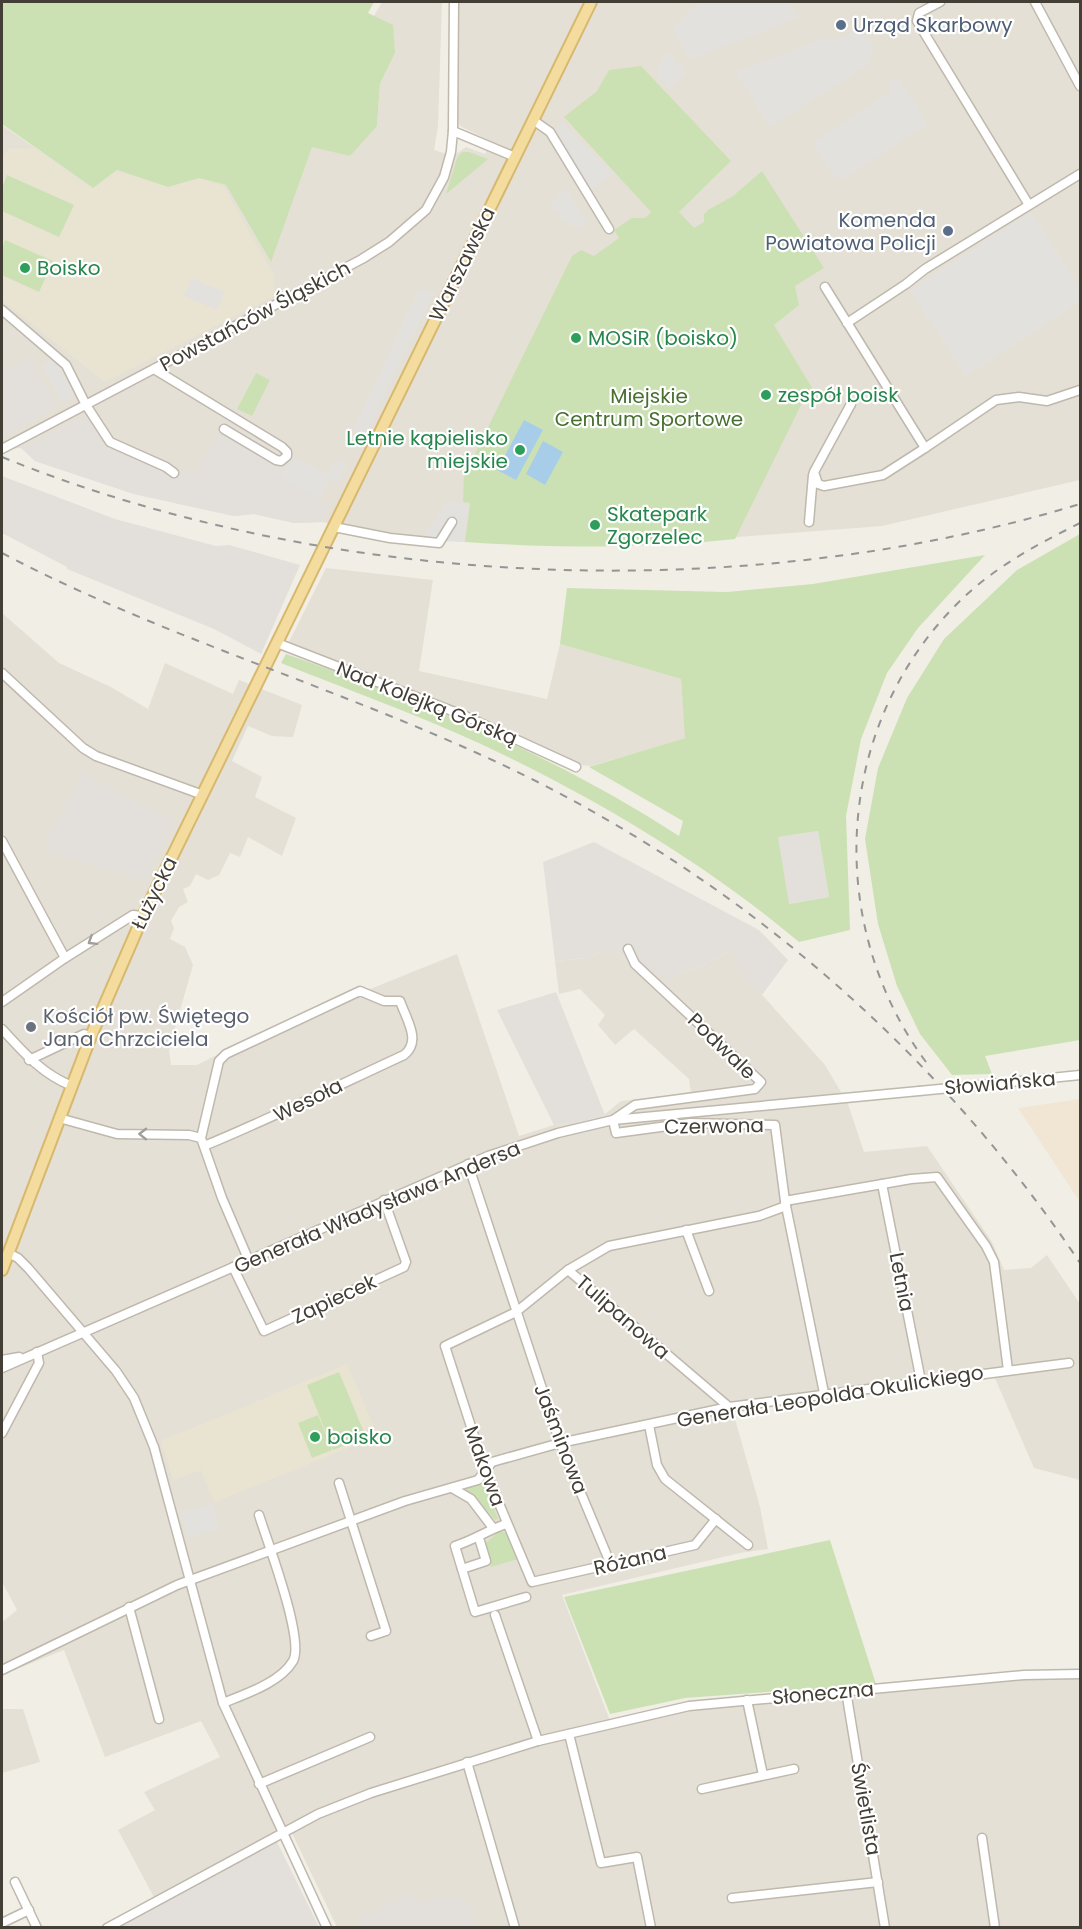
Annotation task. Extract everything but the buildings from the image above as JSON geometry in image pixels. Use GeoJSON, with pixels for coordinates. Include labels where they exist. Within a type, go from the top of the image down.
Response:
{"type":"FeatureCollection","features":[{"type":"Feature","properties":{"kind":"main road","name":"Warszawska"},"geometry":{"type":"LineString","coordinates":[[334,527],[591,2]]}},
{"type":"Feature","properties":{"kind":"main road","name":"Łużycka"},"geometry":{"type":"LineString","coordinates":[[2,1270],[91,1036],[143,916],[334,527]]}},
{"type":"Feature","properties":{"kind":"street","name":"Powstańców Śląskich"},"geometry":{"type":"LineString","coordinates":[[2,449],[363,259],[389,242],[426,210],[443,180],[451,152],[454,2]]}},
{"type":"Feature","properties":{"kind":"street"},"geometry":{"type":"LineString","coordinates":[[940,2],[919,13],[917,21],[1029,205]]}},
{"type":"Feature","properties":{"kind":"street"},"geometry":{"type":"LineString","coordinates":[[1035,2],[1080,86]]}},
{"type":"Feature","properties":{"kind":"street"},"geometry":{"type":"LineString","coordinates":[[533,120],[550,132],[609,229]]}},
{"type":"Feature","properties":{"kind":"street"},"geometry":{"type":"LineString","coordinates":[[453,131],[515,157]]}},
{"type":"Feature","properties":{"kind":"street"},"geometry":{"type":"LineString","coordinates":[[847,323],[925,269],[1080,174]]}},
{"type":"Feature","properties":{"kind":"street"},"geometry":{"type":"LineString","coordinates":[[825,287],[925,448]]}},
{"type":"Feature","properties":{"kind":"street"},"geometry":{"type":"LineString","coordinates":[[2,310],[66,364],[86,405],[110,441],[174,473]]}},
{"type":"Feature","properties":{"kind":"street"},"geometry":{"type":"LineString","coordinates":[[154,369],[282,447],[287,452],[287,456],[281,461],[276,460],[224,429]]}},
{"type":"Feature","properties":{"kind":"street"},"geometry":{"type":"LineString","coordinates":[[813,475],[818,484],[824,486],[883,475],[996,400],[1019,397],[1047,401],[1080,390]]}},
{"type":"Feature","properties":{"kind":"street"},"geometry":{"type":"LineString","coordinates":[[809,522],[813,475],[850,404]]}},
{"type":"Feature","properties":{"kind":"street"},"geometry":{"type":"LineString","coordinates":[[334,527],[390,538],[439,543],[452,522]]}},
{"type":"Feature","properties":{"kind":"street","name":"Nad Kolejką Górską"},"geometry":{"type":"LineString","coordinates":[[276,643],[465,716],[576,767]]}},
{"type":"Feature","properties":{"kind":"street"},"geometry":{"type":"LineString","coordinates":[[2,673],[82,748],[96,756],[203,795]]}},
{"type":"Feature","properties":{"kind":"street"},"geometry":{"type":"LineString","coordinates":[[2,841],[65,958]]}},
{"type":"Feature","properties":{"kind":"street"},"geometry":{"type":"LineString","coordinates":[[2,1002],[133,915],[143,916]]}},
{"type":"Feature","properties":{"kind":"street","name":"Podwale"},"geometry":{"type":"LineString","coordinates":[[613,1120],[634,1105],[755,1089],[761,1082],[635,964],[628,949]]}},
{"type":"Feature","properties":{"kind":"street","name":"Wesoła"},"geometry":{"type":"LineString","coordinates":[[360,991],[384,1001],[399,1001],[414,1040],[411,1050],[282,1113],[203,1142],[219,1061],[226,1054],[360,991]]}},
{"type":"Feature","properties":{"kind":"street"},"geometry":{"type":"LineString","coordinates":[[2,1029],[30,1060],[49,1075],[72,1086]]}},
{"type":"Feature","properties":{"kind":"street"},"geometry":{"type":"LineString","coordinates":[[30,1060],[84,1034],[91,1036]]}},
{"type":"Feature","properties":{"kind":"street","name":"Słowiańska"},"geometry":{"type":"LineString","coordinates":[[919,1091],[1080,1076]]}},
{"type":"Feature","properties":{"kind":"street","name":"Generała Władysława Andersa"},"geometry":{"type":"LineString","coordinates":[[2,1368],[468,1164],[558,1133],[613,1120],[919,1091]]}},
{"type":"Feature","properties":{"kind":"street"},"geometry":{"type":"LineString","coordinates":[[59,1118],[117,1134],[189,1135],[203,1142],[222,1198],[249,1261]]}},
{"type":"Feature","properties":{"kind":"street","name":"Czerwona"},"geometry":{"type":"LineString","coordinates":[[613,1120],[616,1133],[690,1123],[775,1125],[785,1203]]}},
{"type":"Feature","properties":{"kind":"street","name":"Jaśminowa"},"geometry":{"type":"LineString","coordinates":[[468,1164],[560,1443],[611,1565]]}},
{"type":"Feature","properties":{"kind":"street"},"geometry":{"type":"LineString","coordinates":[[568,1270],[609,1246],[759,1216],[785,1203],[882,1184],[937,1177],[986,1246],[994,1263],[1008,1370]]}},
{"type":"Feature","properties":{"kind":"street","name":"Letnia"},"geometry":{"type":"LineString","coordinates":[[882,1184],[921,1381]]}},
{"type":"Feature","properties":{"kind":"street","name":"Zapiecek"},"geometry":{"type":"LineString","coordinates":[[233,1267],[264,1332],[404,1267],[406,1262],[384,1200]]}},
{"type":"Feature","properties":{"kind":"street"},"geometry":{"type":"LineString","coordinates":[[785,1203],[824,1393]]}},
{"type":"Feature","properties":{"kind":"street"},"geometry":{"type":"LineString","coordinates":[[686,1230],[709,1291]]}},
{"type":"Feature","properties":{"kind":"street"},"geometry":{"type":"LineString","coordinates":[[8,1253],[18,1258],[122,1379],[138,1406],[154,1448],[223,1703],[327,1928]]}},
{"type":"Feature","properties":{"kind":"street","name":"Tulipanowa"},"geometry":{"type":"LineString","coordinates":[[445,1346],[516,1312],[568,1270],[729,1407]]}},
{"type":"Feature","properties":{"kind":"street","name":"Makowa"},"geometry":{"type":"LineString","coordinates":[[445,1346],[485,1470],[532,1582]]}},
{"type":"Feature","properties":{"kind":"street"},"geometry":{"type":"LineString","coordinates":[[2,1433],[39,1363],[33,1354]]}},
{"type":"Feature","properties":{"kind":"street","name":"Generała Władysława Andersa"},"geometry":{"type":"LineString","coordinates":[[2,1360],[33,1354]]}},
{"type":"Feature","properties":{"kind":"street","name":"Generała Leopolda Okulickiego"},"geometry":{"type":"LineString","coordinates":[[2,1670],[18,1665],[129,1607],[189,1581],[352,1520],[478,1480],[492,1462],[560,1443],[729,1407],[1069,1363]]}},
{"type":"Feature","properties":{"kind":"street"},"geometry":{"type":"LineString","coordinates":[[649,1425],[657,1465],[665,1479],[748,1545]]}},
{"type":"Feature","properties":{"kind":"street"},"geometry":{"type":"LineString","coordinates":[[339,1484],[386,1631],[371,1636]]}},
{"type":"Feature","properties":{"kind":"street"},"geometry":{"type":"LineString","coordinates":[[452,1488],[471,1499],[493,1528]]}},
{"type":"Feature","properties":{"kind":"street"},"geometry":{"type":"LineString","coordinates":[[223,1703],[279,1675],[294,1657],[296,1634],[259,1515]]}},
{"type":"Feature","properties":{"kind":"street","name":"Różana"},"geometry":{"type":"LineString","coordinates":[[532,1582],[695,1545],[716,1519]]}},
{"type":"Feature","properties":{"kind":"street"},"geometry":{"type":"LineString","coordinates":[[506,1524],[493,1528],[479,1538],[455,1546],[475,1612],[526,1597]]}},
{"type":"Feature","properties":{"kind":"street"},"geometry":{"type":"LineString","coordinates":[[462,1569],[486,1562],[479,1538]]}},
{"type":"Feature","properties":{"kind":"street"},"geometry":{"type":"LineString","coordinates":[[129,1607],[159,1719]]}},
{"type":"Feature","properties":{"kind":"street"},"geometry":{"type":"LineString","coordinates":[[495,1615],[538,1741]]}},
{"type":"Feature","properties":{"kind":"street","name":"Słoneczna"},"geometry":{"type":"LineString","coordinates":[[107,1928],[282,1832],[371,1793],[538,1741],[690,1706],[1024,1675],[1080,1674]]}},
{"type":"Feature","properties":{"kind":"street","name":"Świetlista"},"geometry":{"type":"LineString","coordinates":[[846,1691],[885,1928]]}},
{"type":"Feature","properties":{"kind":"street"},"geometry":{"type":"LineString","coordinates":[[747,1700],[763,1775]]}},
{"type":"Feature","properties":{"kind":"street"},"geometry":{"type":"LineString","coordinates":[[569,1734],[601,1863],[637,1857],[651,1928]]}},
{"type":"Feature","properties":{"kind":"street"},"geometry":{"type":"LineString","coordinates":[[259,1784],[370,1737]]}},
{"type":"Feature","properties":{"kind":"street"},"geometry":{"type":"LineString","coordinates":[[467,1762],[516,1928]]}},
{"type":"Feature","properties":{"kind":"street"},"geometry":{"type":"LineString","coordinates":[[702,1789],[794,1769]]}},
{"type":"Feature","properties":{"kind":"street"},"geometry":{"type":"LineString","coordinates":[[982,1838],[995,1928]]}},
{"type":"Feature","properties":{"kind":"street"},"geometry":{"type":"LineString","coordinates":[[15,1882],[37,1928]]}},
{"type":"Feature","properties":{"kind":"street"},"geometry":{"type":"LineString","coordinates":[[732,1898],[878,1882]]}},
{"type":"Feature","properties":{"kind":"street"},"geometry":{"type":"LineString","coordinates":[[2,1923],[29,1910]]}},
{"type":"Feature","properties":{"kind":"shaded area"},"geometry":{"type":"Polygon","coordinates":[[[382,2],[442,2],[438,126],[434,150],[453,156],[466,147],[485,154],[490,141],[460,126],[456,117],[454,2],[1080,2],[1080,480],[882,526],[685,541],[465,542],[390,536],[322,522],[294,523],[254,514],[234,516],[134,494],[35,461],[21,448],[8,449],[2,445],[2,125],[93,188],[117,170],[168,187],[199,178],[226,185],[312,147],[377,126],[380,84],[395,53],[374,16],[382,2]]]}},
{"type":"Feature","properties":{"kind":"shaded area"},"geometry":{"type":"Polygon","coordinates":[[[699,2],[789,2],[799,17],[690,59],[672,29],[699,2]]]}},
{"type":"Feature","properties":{"kind":"shaded area"},"geometry":{"type":"Polygon","coordinates":[[[861,29],[875,49],[867,58],[871,63],[770,127],[736,72],[825,38],[834,40],[861,29]]]}},
{"type":"Feature","properties":{"kind":"shaded area"},"geometry":{"type":"Polygon","coordinates":[[[667,51],[686,73],[670,90],[656,73],[667,51]]]}},
{"type":"Feature","properties":{"kind":"shaded area"},"geometry":{"type":"Polygon","coordinates":[[[897,76],[928,124],[841,180],[838,176],[835,177],[812,143],[893,90],[887,82],[897,76]]]}},
{"type":"Feature","properties":{"kind":"shaded area"},"geometry":{"type":"Polygon","coordinates":[[[563,123],[613,174],[590,191],[552,131],[563,123]]]}},
{"type":"Feature","properties":{"kind":"shaded area"},"geometry":{"type":"Polygon","coordinates":[[[34,148],[92,188],[117,171],[167,186],[199,177],[224,187],[274,275],[275,296],[105,382],[2,300],[2,158],[8,149],[34,148]]]}},
{"type":"Feature","properties":{"kind":"shaded area"},"geometry":{"type":"Polygon","coordinates":[[[566,189],[587,223],[577,228],[559,219],[561,214],[550,206],[557,195],[566,189]]]}},
{"type":"Feature","properties":{"kind":"shaded area"},"geometry":{"type":"Polygon","coordinates":[[[1031,212],[1080,288],[1080,301],[966,376],[910,290],[1031,212]]]}},
{"type":"Feature","properties":{"kind":"shaded area"},"geometry":{"type":"Polygon","coordinates":[[[192,278],[224,292],[217,310],[184,296],[192,278]]]}},
{"type":"Feature","properties":{"kind":"shaded area"},"geometry":{"type":"Polygon","coordinates":[[[419,289],[434,292],[365,436],[353,430],[419,289]]]}},
{"type":"Feature","properties":{"kind":"shaded area"},"geometry":{"type":"Polygon","coordinates":[[[29,357],[58,407],[2,438],[2,373],[29,357]]]}},
{"type":"Feature","properties":{"kind":"shaded area"},"geometry":{"type":"Polygon","coordinates":[[[55,358],[74,396],[62,402],[42,365],[55,358]]]}},
{"type":"Feature","properties":{"kind":"shaded area"},"geometry":{"type":"Polygon","coordinates":[[[95,410],[111,436],[176,465],[182,471],[197,471],[226,422],[290,460],[281,478],[331,504],[322,522],[294,523],[254,514],[234,516],[134,494],[35,461],[21,448],[95,410]]]}},
{"type":"Feature","properties":{"kind":"shaded area"},"geometry":{"type":"Polygon","coordinates":[[[292,456],[324,473],[330,471],[335,459],[347,465],[338,482],[330,479],[320,498],[281,478],[292,456]]]}},
{"type":"Feature","properties":{"kind":"shaded area"},"geometry":{"type":"Polygon","coordinates":[[[2,476],[115,519],[216,546],[229,545],[300,565],[261,654],[214,629],[67,569],[2,533],[2,476]]]}},
{"type":"Feature","properties":{"kind":"shaded area"},"geometry":{"type":"Polygon","coordinates":[[[446,502],[469,505],[464,542],[422,540],[446,502]]]}},
{"type":"Feature","properties":{"kind":"shaded area"},"geometry":{"type":"Polygon","coordinates":[[[326,568],[433,580],[419,671],[547,699],[560,644],[681,679],[686,738],[591,766],[581,765],[418,695],[288,644],[326,568]]]}},
{"type":"Feature","properties":{"kind":"shaded area"},"geometry":{"type":"Polygon","coordinates":[[[2,613],[59,663],[111,687],[148,709],[165,663],[233,694],[239,680],[302,705],[293,737],[272,736],[248,726],[232,761],[262,777],[255,797],[296,818],[282,856],[248,837],[240,857],[230,853],[219,875],[208,880],[196,874],[190,886],[183,889],[188,902],[179,907],[171,921],[174,928],[170,939],[185,947],[193,965],[169,1049],[171,1065],[197,1065],[256,1035],[457,954],[519,1136],[554,1125],[585,1121],[604,1115],[621,1101],[691,1093],[689,1079],[634,1029],[615,1045],[598,1025],[605,1015],[580,989],[559,994],[555,961],[587,958],[601,952],[617,952],[628,962],[679,973],[702,966],[730,951],[739,958],[737,967],[825,1065],[848,1104],[864,1152],[927,1146],[992,1242],[1004,1270],[1031,1268],[1047,1255],[1080,1304],[1080,1480],[1034,1468],[994,1376],[733,1412],[760,1507],[768,1549],[740,1553],[562,1595],[612,1726],[677,1711],[1080,1674],[1080,1927],[476,1927],[468,1904],[450,1897],[358,1918],[362,1927],[337,1927],[291,1831],[156,1901],[118,1830],[155,1810],[144,1792],[220,1757],[201,1721],[105,1757],[64,1650],[2,1675],[2,1622],[17,1610],[2,1582],[2,613]]]}},
{"type":"Feature","properties":{"kind":"shaded area"},"geometry":{"type":"Polygon","coordinates":[[[82,773],[175,821],[146,881],[44,851],[46,842],[82,773]]]}},
{"type":"Feature","properties":{"kind":"shaded area"},"geometry":{"type":"Polygon","coordinates":[[[818,831],[829,897],[788,904],[777,837],[818,831]]]}},
{"type":"Feature","properties":{"kind":"shaded area"},"geometry":{"type":"Polygon","coordinates":[[[594,842],[759,930],[788,960],[762,995],[736,966],[739,958],[730,951],[702,966],[679,973],[669,984],[653,969],[637,970],[617,952],[601,952],[587,958],[555,961],[543,862],[594,842]]]}},
{"type":"Feature","properties":{"kind":"shaded area"},"geometry":{"type":"Polygon","coordinates":[[[556,992],[605,1115],[585,1121],[554,1125],[497,1010],[556,992]]]}},
{"type":"Feature","properties":{"kind":"shaded area"},"geometry":{"type":"Polygon","coordinates":[[[1080,1099],[1080,1202],[1018,1108],[1080,1099]]]}},
{"type":"Feature","properties":{"kind":"shaded area"},"geometry":{"type":"Polygon","coordinates":[[[347,1364],[378,1436],[214,1502],[201,1470],[173,1480],[161,1441],[347,1364]]]}},
{"type":"Feature","properties":{"kind":"shaded area"},"geometry":{"type":"Polygon","coordinates":[[[212,1504],[219,1529],[188,1537],[181,1512],[212,1504]]]}},
{"type":"Feature","properties":{"kind":"shaded area"},"geometry":{"type":"Polygon","coordinates":[[[2,1709],[23,1709],[40,1762],[2,1773],[2,1709]]]}},
{"type":"Feature","properties":{"kind":"shaded area"},"geometry":{"type":"Polygon","coordinates":[[[276,1840],[319,1927],[107,1928],[276,1840]]]}},
{"type":"Feature","properties":{"kind":"shaded area"},"geometry":{"type":"Polygon","coordinates":[[[413,1893],[418,1902],[450,1897],[469,1904],[476,1927],[362,1927],[357,1918],[413,1893]]]}},
{"type":"Feature","properties":{"kind":"green space"},"geometry":{"type":"Polygon","coordinates":[[[2,2],[374,2],[368,13],[393,25],[395,53],[380,84],[377,126],[350,156],[312,147],[271,262],[226,185],[199,178],[168,187],[117,170],[93,188],[2,124],[2,2]]]}},
{"type":"Feature","properties":{"kind":"green space","name":"Miejskie Centrum Sportowe"},"geometry":{"type":"Polygon","coordinates":[[[641,66],[731,161],[679,212],[694,228],[704,222],[704,214],[708,210],[733,196],[762,171],[824,268],[795,286],[799,305],[774,325],[814,391],[806,395],[735,539],[668,545],[600,546],[465,542],[470,503],[463,502],[464,476],[572,256],[581,250],[594,256],[619,238],[614,230],[632,218],[645,218],[651,212],[564,117],[597,91],[609,70],[641,66]]]}},
{"type":"Feature","properties":{"kind":"green space"},"geometry":{"type":"Polygon","coordinates":[[[462,152],[469,152],[488,159],[446,194],[457,158],[462,152]]]}},
{"type":"Feature","properties":{"kind":"green space"},"geometry":{"type":"Polygon","coordinates":[[[7,175],[74,205],[59,237],[2,211],[2,188],[7,175]]]}},
{"type":"Feature","properties":{"kind":"green space","name":"Boisko"},"geometry":{"type":"Polygon","coordinates":[[[5,240],[53,261],[39,292],[2,275],[2,249],[5,240]]]}},
{"type":"Feature","properties":{"kind":"green space"},"geometry":{"type":"Polygon","coordinates":[[[256,373],[270,380],[252,416],[237,409],[256,373]]]}},
{"type":"Feature","properties":{"kind":"green space"},"geometry":{"type":"Polygon","coordinates":[[[1080,534],[1080,1040],[985,1056],[992,1074],[952,1075],[920,1034],[897,986],[878,924],[865,839],[878,768],[907,698],[944,639],[1017,570],[1080,534]]]}},
{"type":"Feature","properties":{"kind":"green space"},"geometry":{"type":"Polygon","coordinates":[[[985,555],[918,628],[887,673],[861,739],[846,816],[850,930],[799,942],[731,889],[659,840],[546,776],[452,731],[281,663],[286,654],[389,692],[488,733],[585,780],[679,836],[683,821],[589,767],[685,738],[681,679],[560,644],[567,588],[727,592],[813,584],[985,555]],[[818,831],[778,837],[789,904],[829,897],[818,831]]]}},
{"type":"Feature","properties":{"kind":"green space"},"geometry":{"type":"Polygon","coordinates":[[[339,1372],[366,1437],[333,1450],[307,1385],[339,1372]]]}},
{"type":"Feature","properties":{"kind":"green space","name":"boisko"},"geometry":{"type":"Polygon","coordinates":[[[318,1415],[332,1450],[312,1458],[298,1423],[318,1415]]]}},
{"type":"Feature","properties":{"kind":"green space"},"geometry":{"type":"Polygon","coordinates":[[[477,1483],[486,1487],[498,1519],[495,1520],[475,1498],[461,1488],[477,1483]]]}},
{"type":"Feature","properties":{"kind":"green space"},"geometry":{"type":"Polygon","coordinates":[[[500,1531],[506,1533],[518,1559],[491,1567],[484,1544],[500,1531]]]}},
{"type":"Feature","properties":{"kind":"green space"},"geometry":{"type":"Polygon","coordinates":[[[830,1540],[876,1684],[685,1698],[610,1714],[564,1597],[830,1540]]]}},
{"type":"Feature","properties":{"kind":"water","name":"Letnie kąpielisko miejskie"},"geometry":{"type":"Polygon","coordinates":[[[524,420],[543,430],[516,480],[497,470],[524,420]]]}},
{"type":"Feature","properties":{"kind":"water"},"geometry":{"type":"Polygon","coordinates":[[[543,441],[563,452],[545,485],[526,474],[543,441]]]}},
{"type":"Feature","properties":{"kind":"railway"},"geometry":{"type":"LineString","coordinates":[[2,457],[128,501],[261,535],[398,557],[537,569],[677,569],[815,559],[950,537],[1080,504]]}},
{"type":"Feature","properties":{"kind":"railway"},"geometry":{"type":"LineString","coordinates":[[926,1062],[893,1008],[871,951],[859,891],[857,830],[866,770],[884,712],[914,657],[953,608],[997,570],[1080,523]]}},
{"type":"Feature","properties":{"kind":"railway"},"geometry":{"type":"LineString","coordinates":[[2,553],[118,608],[418,727],[477,753],[567,797],[653,847],[736,904],[814,966],[888,1033],[958,1105],[1022,1182],[1080,1263]]}},
{"type":"Feature","properties":{"kind":"place","name":"Urząd Skarbowy"},"geometry":{"type":"Point","coordinates":[841,25]}},
{"type":"Feature","properties":{"kind":"place","name":"Komenda Powiatowa Policji"},"geometry":{"type":"Point","coordinates":[948,231]}},
{"type":"Feature","properties":{"kind":"place","name":"Boisko"},"geometry":{"type":"Point","coordinates":[25,268]}},
{"type":"Feature","properties":{"kind":"place","name":"MOSiR (boisko)"},"geometry":{"type":"Point","coordinates":[576,338]}},
{"type":"Feature","properties":{"kind":"place","name":"zespół boisk"},"geometry":{"type":"Point","coordinates":[766,395]}},
{"type":"Feature","properties":{"kind":"place","name":"Letnie kąpielisko miejskie"},"geometry":{"type":"Point","coordinates":[520,450]}},
{"type":"Feature","properties":{"kind":"place","name":"Skatepark Zgorzelec"},"geometry":{"type":"Point","coordinates":[595,525]}},
{"type":"Feature","properties":{"kind":"place","name":"Kościół pw. Świętego Jana Chrzciciela"},"geometry":{"type":"Point","coordinates":[31,1027]}},
{"type":"Feature","properties":{"kind":"place","name":"boisko"},"geometry":{"type":"Point","coordinates":[315,1437]}}]}
